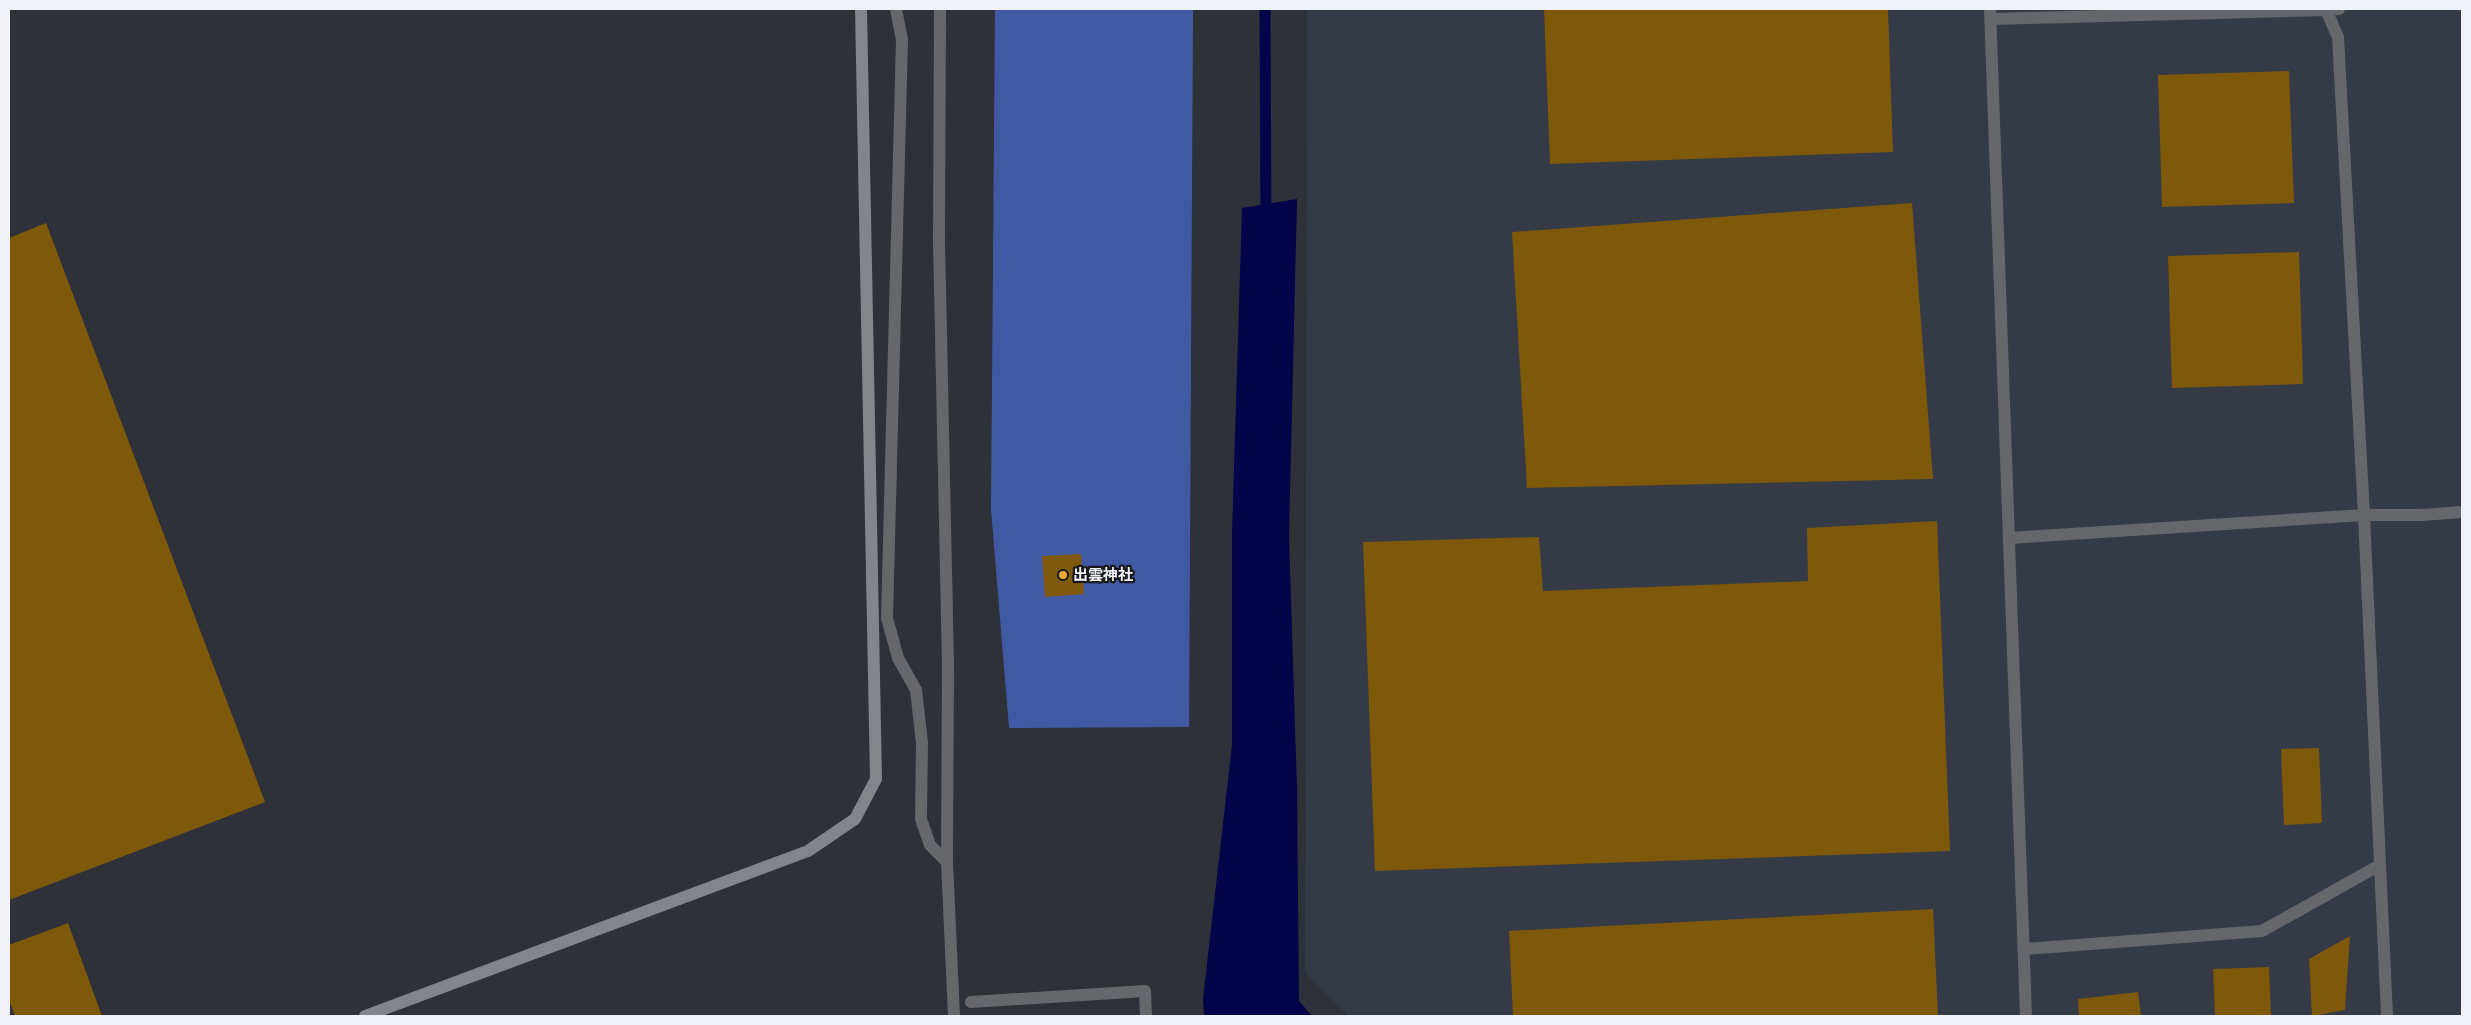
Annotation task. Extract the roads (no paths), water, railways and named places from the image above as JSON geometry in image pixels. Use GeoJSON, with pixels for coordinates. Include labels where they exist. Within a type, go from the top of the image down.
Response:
{"type":"FeatureCollection","features":[{"type":"Feature","properties":{"kind":"street"},"geometry":{"type":"LineString","coordinates":[[365,1016],[808,851],[855,819],[876,779],[862,9]]}},
{"type":"Feature","properties":{"kind":"street"},"geometry":{"type":"LineString","coordinates":[[896,9],[902,40],[887,618],[898,658],[916,690],[922,743],[921,819],[930,845],[948,862]]}},
{"type":"Feature","properties":{"kind":"street"},"geometry":{"type":"LineString","coordinates":[[940,9],[940,241],[948,654],[948,862],[954,1016]]}},
{"type":"Feature","properties":{"kind":"street"},"geometry":{"type":"LineString","coordinates":[[2026,1016],[1991,14],[2333,9],[2338,37],[2364,515],[2387,1016]]}},
{"type":"Feature","properties":{"kind":"street"},"geometry":{"type":"LineString","coordinates":[[2009,538],[2364,515],[2422,515],[2462,512]]}},
{"type":"Feature","properties":{"kind":"street"},"geometry":{"type":"LineString","coordinates":[[2024,949],[2262,931],[2380,865]]}},
{"type":"Feature","properties":{"kind":"street"},"geometry":{"type":"LineString","coordinates":[[971,1002],[1145,991],[1146,1016]]}},
{"type":"Feature","properties":{"kind":"waterway"},"geometry":{"type":"LineString","coordinates":[[1265,9],[1266,219]]}},
{"type":"Feature","properties":{"kind":"place","name":"出雲神社"},"geometry":{"type":"Point","coordinates":[1063,575]}}]}
